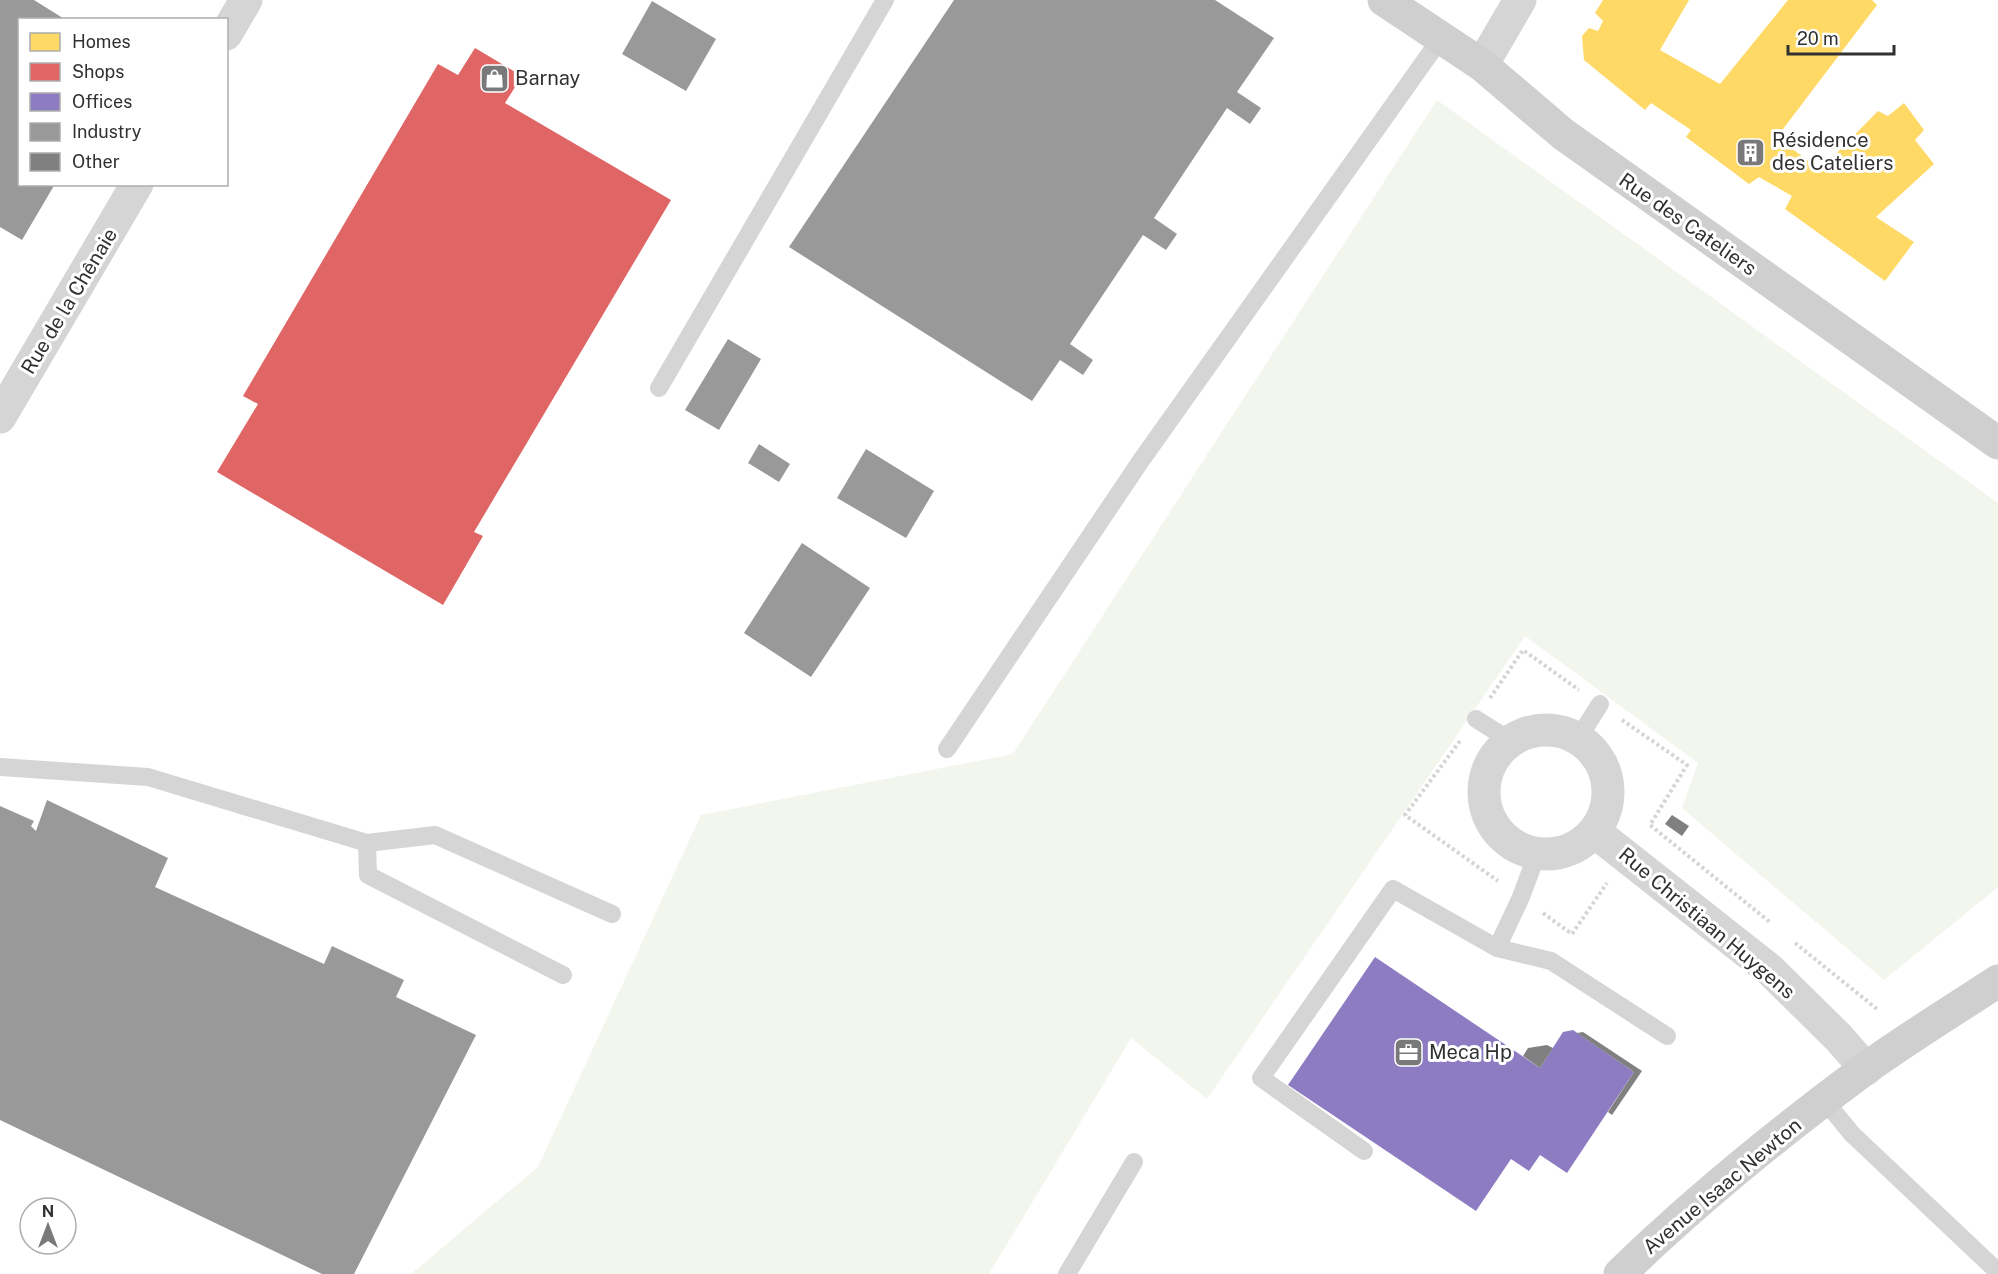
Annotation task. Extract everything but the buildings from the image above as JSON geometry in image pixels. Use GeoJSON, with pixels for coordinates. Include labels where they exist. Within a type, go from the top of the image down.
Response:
{"type":"FeatureCollection","features":[{"type":"Feature","properties":{"kind":"street"},"geometry":{"type":"LineString","coordinates":[[228,31],[246,0]]}},
{"type":"Feature","properties":{"kind":"street","name":"Rue des Cateliers"},"geometry":{"type":"LineString","coordinates":[[1384,0],[1482,65],[1563,134],[1998,443]]}},
{"type":"Feature","properties":{"kind":"street"},"geometry":{"type":"LineString","coordinates":[[1482,65],[1520,0]]}},
{"type":"Feature","properties":{"kind":"street","name":"Rue de la Chênaie"},"geometry":{"type":"LineString","coordinates":[[0,417],[136,186]]}},
{"type":"Feature","properties":{"kind":"street"},"geometry":{"type":"LineString","coordinates":[[1544,730],[1562,732],[1578,739],[1597,757],[1608,782],[1608,799],[1604,816],[1595,832],[1583,843],[1569,851],[1553,854],[1537,854],[1507,841],[1495,829],[1488,815],[1484,790],[1490,766],[1498,752],[1511,741],[1527,733],[1544,730]]}},
{"type":"Feature","properties":{"kind":"street","name":"Rue Christiaan Huygens"},"geometry":{"type":"LineString","coordinates":[[1595,832],[1770,970],[1839,1038],[1866,1069]]}},
{"type":"Feature","properties":{"kind":"street","name":"Avenue Isaac Newton"},"geometry":{"type":"LineString","coordinates":[[1620,1274],[1762,1150],[1866,1069],[1998,981]]}},
{"type":"Feature","properties":{"kind":"lane"},"geometry":{"type":"LineString","coordinates":[[659,388],[885,0]]}},
{"type":"Feature","properties":{"kind":"lane"},"geometry":{"type":"LineString","coordinates":[[947,749],[1140,462],[1442,38]]}},
{"type":"Feature","properties":{"kind":"lane"},"geometry":{"type":"LineString","coordinates":[[1578,739],[1600,704]]}},
{"type":"Feature","properties":{"kind":"lane"},"geometry":{"type":"LineString","coordinates":[[1476,719],[1511,741]]}},
{"type":"Feature","properties":{"kind":"lane"},"geometry":{"type":"LineString","coordinates":[[0,767],[148,777],[367,843],[435,835],[612,914]]}},
{"type":"Feature","properties":{"kind":"lane"},"geometry":{"type":"LineString","coordinates":[[367,843],[368,875],[563,975]]}},
{"type":"Feature","properties":{"kind":"lane"},"geometry":{"type":"LineString","coordinates":[[1497,948],[1521,897],[1537,854]]}},
{"type":"Feature","properties":{"kind":"lane"},"geometry":{"type":"LineString","coordinates":[[1364,1151],[1261,1078],[1393,889],[1497,948],[1551,961],[1667,1036]]}},
{"type":"Feature","properties":{"kind":"lane"},"geometry":{"type":"LineString","coordinates":[[1825,1101],[1852,1134],[1998,1272]]}},
{"type":"Feature","properties":{"kind":"lane"},"geometry":{"type":"LineString","coordinates":[[1067,1274],[1134,1162]]}},
{"type":"Feature","properties":{"kind":"path"},"geometry":{"type":"LineString","coordinates":[[1625,855],[1572,934],[1405,815],[1476,719],[1523,650],[1687,765],[1650,825],[1777,928]]}},
{"type":"Feature","properties":{"kind":"path"},"geometry":{"type":"LineString","coordinates":[[1786,935],[1877,1009]]}},
{"type":"Feature","properties":{"kind":"shaded area"},"geometry":{"type":"Polygon","coordinates":[[[1437,100],[1998,503],[1998,887],[1884,980],[1682,808],[1698,763],[1525,636],[1207,1099],[1131,1038],[989,1274],[411,1274],[538,1167],[701,815],[1013,754],[1437,100]]]}},
{"type":"Feature","properties":{"kind":"place","name":"Barnay"},"geometry":{"type":"Point","coordinates":[494,78]}},
{"type":"Feature","properties":{"kind":"place","name":"Résidence des Cateliers"},"geometry":{"type":"Point","coordinates":[1751,152]}},
{"type":"Feature","properties":{"kind":"place","name":"Meca Hp"},"geometry":{"type":"Point","coordinates":[1408,1052]}}]}
